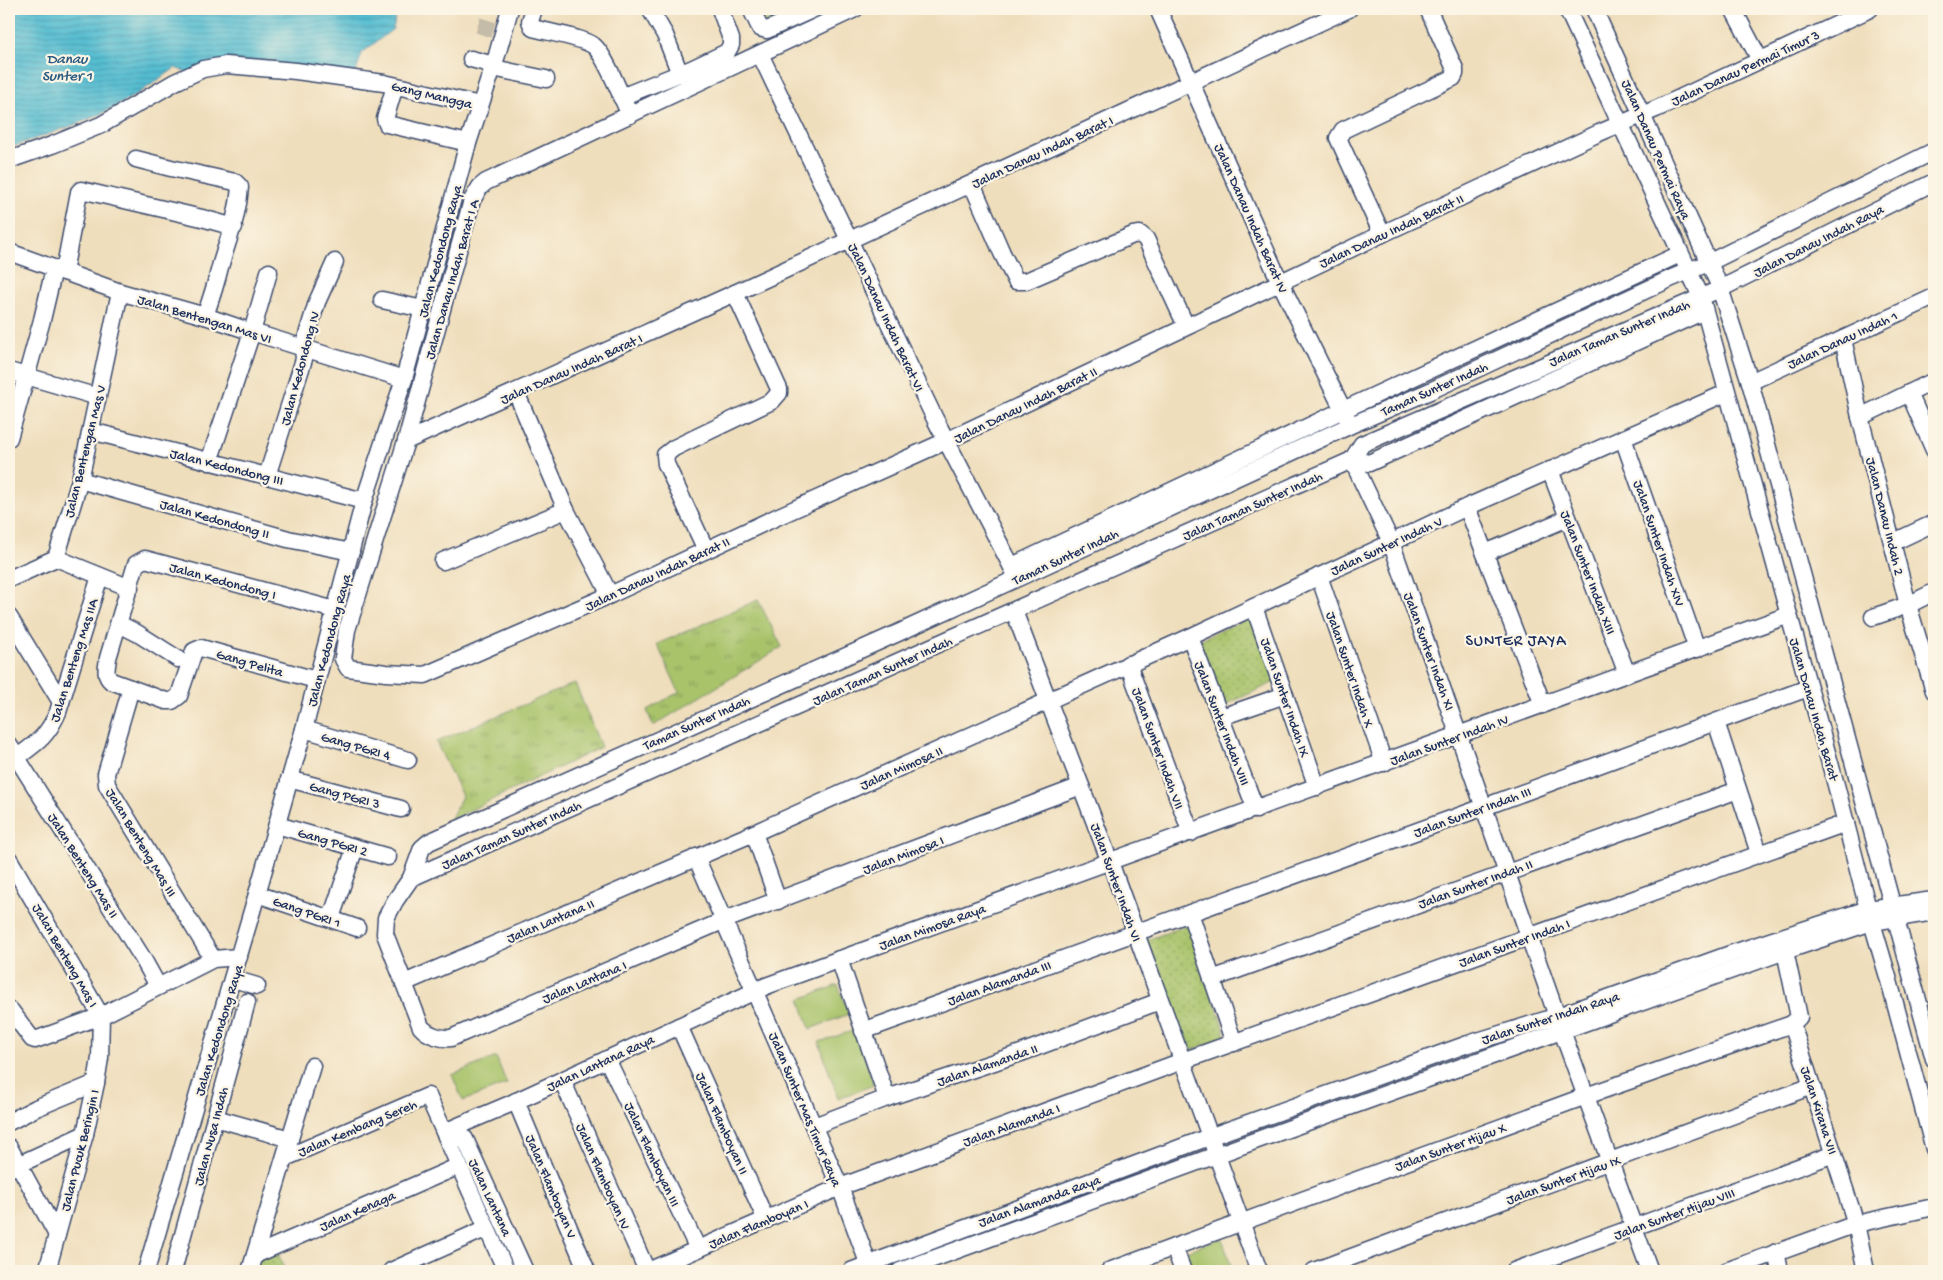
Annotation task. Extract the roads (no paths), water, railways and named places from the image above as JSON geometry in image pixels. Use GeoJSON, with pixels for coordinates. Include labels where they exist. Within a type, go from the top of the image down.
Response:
{"type":"FeatureCollection","features":[{"type":"Feature","properties":{"kind":"street","name":"Jalan Kedondong Raya"},"geometry":{"type":"LineString","coordinates":[[146,1271],[233,979],[304,730],[364,501],[404,379],[468,143],[510,9]]}},
{"type":"Feature","properties":{"kind":"street"},"geometry":{"type":"LineString","coordinates":[[534,9],[530,21],[534,28],[585,41],[594,46],[607,65],[630,115]]}},
{"type":"Feature","properties":{"kind":"street"},"geometry":{"type":"LineString","coordinates":[[650,9],[665,35],[680,74]]}},
{"type":"Feature","properties":{"kind":"street"},"geometry":{"type":"LineString","coordinates":[[621,97],[680,74],[727,52],[730,48],[731,39],[720,9]]}},
{"type":"Feature","properties":{"kind":"street"},"geometry":{"type":"LineString","coordinates":[[751,9],[758,24],[765,30],[797,12],[814,9]]}},
{"type":"Feature","properties":{"kind":"street","name":"Jalan Danau Indah Barat I A"},"geometry":{"type":"LineString","coordinates":[[425,675],[362,671],[348,668],[343,659],[347,630],[406,441],[472,200],[476,192],[486,182],[855,9]]}},
{"type":"Feature","properties":{"kind":"street","name":"Jalan Danau Indah Barat IV"},"geometry":{"type":"LineString","coordinates":[[1158,9],[1280,282],[1351,425]]}},
{"type":"Feature","properties":{"kind":"street","name":"Jalan Danau Indah Barat I"},"geometry":{"type":"LineString","coordinates":[[406,441],[735,293],[1349,9]]}},
{"type":"Feature","properties":{"kind":"street"},"geometry":{"type":"LineString","coordinates":[[1382,234],[1338,138],[1343,130],[1453,78],[1455,69],[1428,9]]}},
{"type":"Feature","properties":{"kind":"street","name":"Jalan Danau Permai Raya"},"geometry":{"type":"LineString","coordinates":[[1567,9],[1622,123],[1690,273]]}},
{"type":"Feature","properties":{"kind":"street","name":"Jalan Danau Permai Raya"},"geometry":{"type":"LineString","coordinates":[[1594,9],[1720,287]]}},
{"type":"Feature","properties":{"kind":"street"},"geometry":{"type":"LineString","coordinates":[[1733,9],[1760,60]]}},
{"type":"Feature","properties":{"kind":"street","name":"Jalan Danau Permai Timur 3"},"geometry":{"type":"LineString","coordinates":[[1622,123],[1870,9]]}},
{"type":"Feature","properties":{"kind":"street","name":"Jalan Danau Indah Barat VI"},"geometry":{"type":"LineString","coordinates":[[760,54],[946,441],[1014,572]]}},
{"type":"Feature","properties":{"kind":"street"},"geometry":{"type":"LineString","coordinates":[[471,59],[546,79]]}},
{"type":"Feature","properties":{"kind":"street"},"geometry":{"type":"LineString","coordinates":[[9,160],[52,145],[101,124],[175,82],[203,69],[226,65],[296,71],[390,84],[385,119],[387,124],[468,143]]}},
{"type":"Feature","properties":{"kind":"street","name":"Gang Mangga"},"geometry":{"type":"LineString","coordinates":[[390,84],[480,105]]}},
{"type":"Feature","properties":{"kind":"street","name":"Jalan Danau Indah Barat II"},"geometry":{"type":"LineString","coordinates":[[425,675],[610,595],[946,441],[1186,326],[1622,123]]}},
{"type":"Feature","properties":{"kind":"street","name":"Jalan Danau Indah Raya"},"geometry":{"type":"LineString","coordinates":[[1710,265],[1934,151]]}},
{"type":"Feature","properties":{"kind":"street"},"geometry":{"type":"LineString","coordinates":[[136,159],[238,184],[240,187],[234,227],[205,316]]}},
{"type":"Feature","properties":{"kind":"street","name":"Jalan Danau Indah Raya"},"geometry":{"type":"LineString","coordinates":[[1701,301],[1720,287],[1934,182]]}},
{"type":"Feature","properties":{"kind":"street"},"geometry":{"type":"LineString","coordinates":[[972,184],[1016,281],[1026,281],[1133,235],[1140,234],[1146,239],[1186,326]]}},
{"type":"Feature","properties":{"kind":"street"},"geometry":{"type":"LineString","coordinates":[[9,438],[26,375],[59,270],[79,192],[82,190],[234,227]]}},
{"type":"Feature","properties":{"kind":"street","name":"Jalan Bentengan Mas VI"},"geometry":{"type":"LineString","coordinates":[[9,252],[120,292],[205,316],[404,379]]}},
{"type":"Feature","properties":{"kind":"street"},"geometry":{"type":"LineString","coordinates":[[1014,572],[1343,410],[1680,254]]}},
{"type":"Feature","properties":{"kind":"street","name":"Jalan Kedondong IV"},"geometry":{"type":"LineString","coordinates":[[267,476],[304,359],[303,348],[317,302],[335,262]]}},
{"type":"Feature","properties":{"kind":"street","name":"Taman Sunter Indah"},"geometry":{"type":"LineString","coordinates":[[422,848],[429,842],[446,834],[898,634],[1014,572],[1430,391],[1710,265]]}},
{"type":"Feature","properties":{"kind":"street"},"geometry":{"type":"LineString","coordinates":[[209,462],[252,332],[269,272]]}},
{"type":"Feature","properties":{"kind":"street","name":"Jalan Danau Indah Barat"},"geometry":{"type":"LineString","coordinates":[[1690,273],[1701,301],[1789,615],[1934,1149]]}},
{"type":"Feature","properties":{"kind":"street","name":"Jalan Danau Indah Barat"},"geometry":{"type":"LineString","coordinates":[[1720,287],[1750,382],[1934,1059]]}},
{"type":"Feature","properties":{"kind":"street","name":"Jalan Bentengan Mas V"},"geometry":{"type":"LineString","coordinates":[[56,558],[80,480],[120,292]]}},
{"type":"Feature","properties":{"kind":"street"},"geometry":{"type":"LineString","coordinates":[[706,550],[666,464],[665,455],[674,448],[772,401],[779,394],[776,383],[735,293]]}},
{"type":"Feature","properties":{"kind":"street","name":"Jalan Danau Indah 1"},"geometry":{"type":"LineString","coordinates":[[1750,382],[1934,297]]}},
{"type":"Feature","properties":{"kind":"street"},"geometry":{"type":"LineString","coordinates":[[382,300],[423,309]]}},
{"type":"Feature","properties":{"kind":"street","name":"Jalan Taman Sunter Indah"},"geometry":{"type":"LineString","coordinates":[[1352,460],[1362,444],[1527,372],[1701,301]]}},
{"type":"Feature","properties":{"kind":"street","name":"Jalan Taman Sunter Indah"},"geometry":{"type":"LineString","coordinates":[[411,878],[1352,460],[1369,462],[1534,387],[1701,301]]}},
{"type":"Feature","properties":{"kind":"street","name":"Jalan Danau Indah 2"},"geometry":{"type":"LineString","coordinates":[[1843,339],[1860,416],[1894,542],[1908,605],[1931,668],[1934,691]]}},
{"type":"Feature","properties":{"kind":"street"},"geometry":{"type":"LineString","coordinates":[[9,371],[98,397]]}},
{"type":"Feature","properties":{"kind":"street"},"geometry":{"type":"LineString","coordinates":[[1527,372],[1534,387]]}},
{"type":"Feature","properties":{"kind":"street"},"geometry":{"type":"LineString","coordinates":[[1860,416],[1934,381]]}},
{"type":"Feature","properties":{"kind":"street"},"geometry":{"type":"LineString","coordinates":[[516,392],[566,510],[610,595]]}},
{"type":"Feature","properties":{"kind":"street","name":"Jalan Sunter Indah V"},"geometry":{"type":"LineString","coordinates":[[1048,700],[1190,637],[1467,507],[1726,393]]}},
{"type":"Feature","properties":{"kind":"street"},"geometry":{"type":"LineString","coordinates":[[1909,393],[1934,450]]}},
{"type":"Feature","properties":{"kind":"street","name":"Jalan Kedondong III"},"geometry":{"type":"LineString","coordinates":[[91,431],[364,501]]}},
{"type":"Feature","properties":{"kind":"street","name":"Jalan Sunter Indah XIV"},"geometry":{"type":"LineString","coordinates":[[1622,438],[1696,649]]}},
{"type":"Feature","properties":{"kind":"street","name":"Jalan Sunter Indah XI"},"geometry":{"type":"LineString","coordinates":[[1352,460],[1391,542],[1529,936],[1650,1271]]}},
{"type":"Feature","properties":{"kind":"street","name":"Jalan Sunter Indah XIII"},"geometry":{"type":"LineString","coordinates":[[1550,470],[1627,674]]}},
{"type":"Feature","properties":{"kind":"street","name":"Jalan Kedondong II"},"geometry":{"type":"LineString","coordinates":[[80,480],[288,539],[351,552]]}},
{"type":"Feature","properties":{"kind":"street"},"geometry":{"type":"LineString","coordinates":[[1467,507],[1543,705]]}},
{"type":"Feature","properties":{"kind":"street"},"geometry":{"type":"LineString","coordinates":[[443,561],[566,510]]}},
{"type":"Feature","properties":{"kind":"street"},"geometry":{"type":"LineString","coordinates":[[1485,553],[1568,518]]}},
{"type":"Feature","properties":{"kind":"street"},"geometry":{"type":"LineString","coordinates":[[1894,542],[1934,523]]}},
{"type":"Feature","properties":{"kind":"street"},"geometry":{"type":"LineString","coordinates":[[9,580],[56,558],[130,588]]}},
{"type":"Feature","properties":{"kind":"street","name":"Jalan Kedondong I"},"geometry":{"type":"LineString","coordinates":[[131,688],[111,681],[107,678],[106,672],[136,564],[145,559],[335,610]]}},
{"type":"Feature","properties":{"kind":"street","name":"Jalan Benteng Mas IIA"},"geometry":{"type":"LineString","coordinates":[[12,752],[42,739],[52,726],[100,576]]}},
{"type":"Feature","properties":{"kind":"street","name":"Jalan Sunter Indah X"},"geometry":{"type":"LineString","coordinates":[[1319,576],[1384,763]]}},
{"type":"Feature","properties":{"kind":"street"},"geometry":{"type":"LineString","coordinates":[[1873,617],[1908,605],[1934,592]]}},
{"type":"Feature","properties":{"kind":"street","name":"Jalan Sunter Indah IX"},"geometry":{"type":"LineString","coordinates":[[1254,607],[1317,787]]}},
{"type":"Feature","properties":{"kind":"street","name":"Jalan Sunter Indah VI"},"geometry":{"type":"LineString","coordinates":[[1014,611],[1110,862],[1258,1271]]}},
{"type":"Feature","properties":{"kind":"street","name":"Jalan Sunter Indah IV"},"geometry":{"type":"LineString","coordinates":[[1110,862],[1789,615]]}},
{"type":"Feature","properties":{"kind":"street"},"geometry":{"type":"LineString","coordinates":[[9,617],[61,702]]}},
{"type":"Feature","properties":{"kind":"street"},"geometry":{"type":"LineString","coordinates":[[118,624],[137,633],[178,659]]}},
{"type":"Feature","properties":{"kind":"street","name":"Jalan Sunter Indah VIII"},"geometry":{"type":"LineString","coordinates":[[1190,637],[1256,810]]}},
{"type":"Feature","properties":{"kind":"street","name":"Gang Pelita"},"geometry":{"type":"LineString","coordinates":[[131,688],[166,701],[177,699],[192,655],[194,651],[201,648],[316,680]]}},
{"type":"Feature","properties":{"kind":"street","name":"Jalan Sunter Indah VII"},"geometry":{"type":"LineString","coordinates":[[1128,664],[1191,833]]}},
{"type":"Feature","properties":{"kind":"street","name":"Jalan Benteng Mas III"},"geometry":{"type":"LineString","coordinates":[[131,688],[106,774],[107,785],[214,960]]}},
{"type":"Feature","properties":{"kind":"street","name":"Jalan Sunter Indah III"},"geometry":{"type":"LineString","coordinates":[[1135,933],[1808,688]]}},
{"type":"Feature","properties":{"kind":"street"},"geometry":{"type":"LineString","coordinates":[[1221,717],[1285,695]]}},
{"type":"Feature","properties":{"kind":"street","name":"Jalan Mimosa II"},"geometry":{"type":"LineString","coordinates":[[696,857],[754,833],[1048,700]]}},
{"type":"Feature","properties":{"kind":"street"},"geometry":{"type":"LineString","coordinates":[[1716,722],[1759,853]]}},
{"type":"Feature","properties":{"kind":"street","name":"Gang PGRI 4"},"geometry":{"type":"LineString","coordinates":[[304,730],[408,760]]}},
{"type":"Feature","properties":{"kind":"street","name":"Jalan Benteng Mas II"},"geometry":{"type":"LineString","coordinates":[[12,752],[142,957],[158,986]]}},
{"type":"Feature","properties":{"kind":"street","name":"Gang PGRI 3"},"geometry":{"type":"LineString","coordinates":[[289,779],[402,809]]}},
{"type":"Feature","properties":{"kind":"street","name":"Jalan Mimosa I"},"geometry":{"type":"LineString","coordinates":[[725,920],[1080,786]]}},
{"type":"Feature","properties":{"kind":"street","name":"Jalan Sunter Indah II"},"geometry":{"type":"LineString","coordinates":[[1212,979],[1738,790]]}},
{"type":"Feature","properties":{"kind":"street","name":"Jalan Sunter Indah I"},"geometry":{"type":"LineString","coordinates":[[1182,1062],[1846,823]]}},
{"type":"Feature","properties":{"kind":"street","name":"Gang PGRI 2"},"geometry":{"type":"LineString","coordinates":[[277,825],[388,857]]}},
{"type":"Feature","properties":{"kind":"street"},"geometry":{"type":"LineString","coordinates":[[754,833],[778,901]]}},
{"type":"Feature","properties":{"kind":"street"},"geometry":{"type":"LineString","coordinates":[[331,918],[355,848]]}},
{"type":"Feature","properties":{"kind":"street","name":"Jalan Taman Sunter Indah"},"geometry":{"type":"LineString","coordinates":[[404,983],[385,934],[386,918],[411,878],[422,848]]}},
{"type":"Feature","properties":{"kind":"street","name":"Jalan Sunter Mas Timur Raya"},"geometry":{"type":"LineString","coordinates":[[696,857],[840,1187],[869,1267]]}},
{"type":"Feature","properties":{"kind":"street","name":"Jalan Lantana II"},"geometry":{"type":"LineString","coordinates":[[404,983],[696,857]]}},
{"type":"Feature","properties":{"kind":"street","name":"Jalan Benteng Mas I"},"geometry":{"type":"LineString","coordinates":[[9,859],[14,875],[101,1021]]}},
{"type":"Feature","properties":{"kind":"street","name":"Jalan Mimosa Raya"},"geometry":{"type":"LineString","coordinates":[[755,991],[1110,862]]}},
{"type":"Feature","properties":{"kind":"street","name":"Gang PGRI 1"},"geometry":{"type":"LineString","coordinates":[[257,894],[357,928]]}},
{"type":"Feature","properties":{"kind":"street"},"geometry":{"type":"LineString","coordinates":[[1894,911],[1934,900]]}},
{"type":"Feature","properties":{"kind":"street"},"geometry":{"type":"LineString","coordinates":[[1894,911],[1934,912]]}},
{"type":"Feature","properties":{"kind":"street","name":"Jalan Sunter Indah Raya"},"geometry":{"type":"LineString","coordinates":[[1216,1155],[1560,1023],[1736,952],[1870,915],[1894,911]]}},
{"type":"Feature","properties":{"kind":"street"},"geometry":{"type":"LineString","coordinates":[[1190,913],[1234,1043]]}},
{"type":"Feature","properties":{"kind":"street","name":"Jalan Sunter Indah Raya"},"geometry":{"type":"LineString","coordinates":[[1209,1137],[1468,1044],[1560,1023],[1786,951],[1870,915]]}},
{"type":"Feature","properties":{"kind":"street","name":"Jalan Lantana I"},"geometry":{"type":"LineString","coordinates":[[404,983],[421,1027],[425,1031],[443,1038],[451,1038],[725,920]]}},
{"type":"Feature","properties":{"kind":"street","name":"Jalan Alamanda III"},"geometry":{"type":"LineString","coordinates":[[863,1030],[1135,933]]}},
{"type":"Feature","properties":{"kind":"street","name":"Jalan Kirana VII"},"geometry":{"type":"LineString","coordinates":[[1786,951],[1799,1017],[1792,1024],[1856,1224],[1866,1271]]}},
{"type":"Feature","properties":{"kind":"street"},"geometry":{"type":"LineString","coordinates":[[9,1012],[11,1011],[32,1039],[35,1040],[101,1021],[158,986],[214,960],[239,956]]}},
{"type":"Feature","properties":{"kind":"street"},"geometry":{"type":"LineString","coordinates":[[839,959],[887,1098]]}},
{"type":"Feature","properties":{"kind":"street"},"geometry":{"type":"LineString","coordinates":[[233,979],[257,986]]}},
{"type":"Feature","properties":{"kind":"street","name":"Jalan Lantana Raya"},"geometry":{"type":"LineString","coordinates":[[446,1137],[516,1101],[755,991]]}},
{"type":"Feature","properties":{"kind":"street","name":"Jalan Alamanda II"},"geometry":{"type":"LineString","coordinates":[[814,1126],[887,1098],[1021,1053],[1160,1001]]}},
{"type":"Feature","properties":{"kind":"street","name":"Jalan Nusa Indah"},"geometry":{"type":"LineString","coordinates":[[173,1271],[247,1002]]}},
{"type":"Feature","properties":{"kind":"street","name":"Jalan Pucuk Beringin I"},"geometry":{"type":"LineString","coordinates":[[47,1271],[85,1134],[96,1083],[101,1021]]}},
{"type":"Feature","properties":{"kind":"street","name":"Jalan Sunter Hijau X"},"geometry":{"type":"LineString","coordinates":[[1109,1271],[1586,1096],[1792,1024]]}},
{"type":"Feature","properties":{"kind":"street","name":"Jalan Flamboyan II"},"geometry":{"type":"LineString","coordinates":[[679,1026],[766,1220]]}},
{"type":"Feature","properties":{"kind":"street","name":"Jalan Flamboyan III"},"geometry":{"type":"LineString","coordinates":[[607,1059],[698,1249]]}},
{"type":"Feature","properties":{"kind":"street","name":"Jalan Alamanda I"},"geometry":{"type":"LineString","coordinates":[[840,1187],[1182,1062]]}},
{"type":"Feature","properties":{"kind":"street"},"geometry":{"type":"LineString","coordinates":[[250,1271],[312,1066]]}},
{"type":"Feature","properties":{"kind":"street","name":"Jalan Flamboyan IV"},"geometry":{"type":"LineString","coordinates":[[562,1080],[647,1271]]}},
{"type":"Feature","properties":{"kind":"street"},"geometry":{"type":"LineString","coordinates":[[9,1122],[36,1108],[96,1083]]}},
{"type":"Feature","properties":{"kind":"street","name":"Jalan Sunter Hijau IX"},"geometry":{"type":"LineString","coordinates":[[1314,1271],[1812,1086]]}},
{"type":"Feature","properties":{"kind":"street","name":"Jalan Kembang Sereh"},"geometry":{"type":"LineString","coordinates":[[285,1158],[428,1096],[446,1137]]}},
{"type":"Feature","properties":{"kind":"street","name":"Jalan Flamboyan V"},"geometry":{"type":"LineString","coordinates":[[516,1101],[587,1271]]}},
{"type":"Feature","properties":{"kind":"street"},"geometry":{"type":"LineString","coordinates":[[214,1118],[290,1139]]}},
{"type":"Feature","properties":{"kind":"street"},"geometry":{"type":"LineString","coordinates":[[14,1167],[85,1134]]}},
{"type":"Feature","properties":{"kind":"street"},"geometry":{"type":"LineString","coordinates":[[446,1137],[506,1271]]}},
{"type":"Feature","properties":{"kind":"street","name":"Jalan Lantana"},"geometry":{"type":"LineString","coordinates":[[446,1137],[462,1137],[465,1139],[525,1271]]}},
{"type":"Feature","properties":{"kind":"street","name":"Jalan Alamanda Raya"},"geometry":{"type":"LineString","coordinates":[[851,1271],[869,1267],[1209,1137]]}},
{"type":"Feature","properties":{"kind":"street"},"geometry":{"type":"LineString","coordinates":[[9,1147],[14,1167],[57,1235]]}},
{"type":"Feature","properties":{"kind":"street","name":"Jalan Sunter Hijau VIII"},"geometry":{"type":"LineString","coordinates":[[1514,1271],[1834,1154]]}},
{"type":"Feature","properties":{"kind":"street","name":"Jalan Alamanda Raya"},"geometry":{"type":"LineString","coordinates":[[900,1271],[1216,1155]]}},
{"type":"Feature","properties":{"kind":"street","name":"Jalan Kenaga"},"geometry":{"type":"LineString","coordinates":[[255,1255],[459,1166]]}},
{"type":"Feature","properties":{"kind":"street","name":"Jalan Flamboyan I"},"geometry":{"type":"LineString","coordinates":[[647,1271],[840,1187]]}},
{"type":"Feature","properties":{"kind":"street"},"geometry":{"type":"LineString","coordinates":[[1726,1271],[1856,1224],[1934,1206]]}},
{"type":"Feature","properties":{"kind":"street"},"geometry":{"type":"LineString","coordinates":[[391,1271],[487,1228]]}},
{"type":"Feature","properties":{"kind":"street"},"geometry":{"type":"LineString","coordinates":[[1174,1247],[1183,1271]]}},
{"type":"Feature","properties":{"kind":"street"},"geometry":{"type":"LineString","coordinates":[[1776,1252],[1780,1271]]}},
{"type":"Feature","properties":{"kind":"water","name":"Danau Sunter 1"},"geometry":{"type":"Polygon","coordinates":[[[9,9],[397,9],[393,29],[362,53],[356,72],[187,72],[175,68],[134,96],[100,114],[9,148],[9,9]]]}},
{"type":"Feature","properties":{"kind":"tunnel"},"geometry":{"type":"LineString","coordinates":[[478,25],[503,33]]}},
{"type":"Feature","properties":{"kind":"district","name":"SUNTER JAYA"},"geometry":{"type":"Point","coordinates":[1516,639]}}]}
